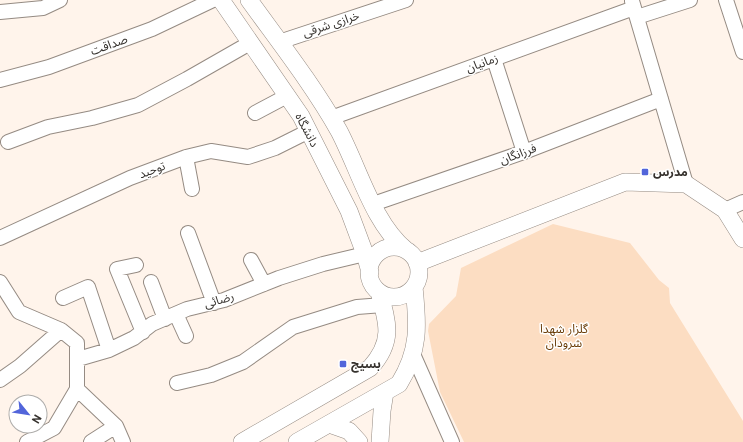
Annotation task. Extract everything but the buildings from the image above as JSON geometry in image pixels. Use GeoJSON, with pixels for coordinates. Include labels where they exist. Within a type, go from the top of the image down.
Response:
{"type":"FeatureCollection","features":[{"type":"Feature","properties":{"kind":"main road","name":"دانشگاه"},"geometry":{"type":"LineString","coordinates":[[221,0],[287,96],[309,131],[348,211],[366,254],[370,272]]}},
{"type":"Feature","properties":{"kind":"main road"},"geometry":{"type":"LineString","coordinates":[[249,0],[322,102],[374,204],[396,241],[412,256],[419,271],[414,287],[417,336],[413,354],[407,370],[399,384],[297,442]]}},
{"type":"Feature","properties":{"kind":"main road"},"geometry":{"type":"LineString","coordinates":[[242,442],[370,368],[381,356],[387,329],[381,299],[370,279],[370,272],[375,257],[381,251],[389,248],[398,248],[412,256],[625,182],[686,184],[724,210],[743,239]]}},
{"type":"Feature","properties":{"kind":"main road"},"geometry":{"type":"LineString","coordinates":[[381,299],[386,296],[402,296],[414,287]]}},
{"type":"Feature","properties":{"kind":"main road"},"geometry":{"type":"LineString","coordinates":[[380,442],[382,411],[386,392]]}},
{"type":"Feature","properties":{"kind":"main road"},"geometry":{"type":"LineString","coordinates":[[330,424],[349,432],[359,442]]}},
{"type":"Feature","properties":{"kind":"street"},"geometry":{"type":"LineString","coordinates":[[0,12],[43,8],[60,0]]}},
{"type":"Feature","properties":{"kind":"street","name":"صداقت"},"geometry":{"type":"LineString","coordinates":[[0,80],[49,66],[152,29],[197,3],[213,0]]}},
{"type":"Feature","properties":{"kind":"street","name":"خرازی شرقی"},"geometry":{"type":"LineString","coordinates":[[279,42],[406,0]]}},
{"type":"Feature","properties":{"kind":"street","name":"زمانیان"},"geometry":{"type":"LineString","coordinates":[[331,118],[634,8],[690,0]]}},
{"type":"Feature","properties":{"kind":"street"},"geometry":{"type":"LineString","coordinates":[[726,0],[743,52]]}},
{"type":"Feature","properties":{"kind":"street"},"geometry":{"type":"LineString","coordinates":[[634,8],[686,184]]}},
{"type":"Feature","properties":{"kind":"street"},"geometry":{"type":"LineString","coordinates":[[8,142],[48,127],[92,118],[138,104],[187,79],[250,43]]}},
{"type":"Feature","properties":{"kind":"street"},"geometry":{"type":"LineString","coordinates":[[494,59],[524,152]]}},
{"type":"Feature","properties":{"kind":"street"},"geometry":{"type":"LineString","coordinates":[[255,112],[287,96]]}},
{"type":"Feature","properties":{"kind":"street","name":"فرزانگان"},"geometry":{"type":"LineString","coordinates":[[374,204],[524,152],[661,100]]}},
{"type":"Feature","properties":{"kind":"street","name":"توحید"},"geometry":{"type":"LineString","coordinates":[[0,238],[130,178],[186,157],[211,151],[248,157],[275,148],[309,131]]}},
{"type":"Feature","properties":{"kind":"street"},"geometry":{"type":"LineString","coordinates":[[186,157],[192,189]]}},
{"type":"Feature","properties":{"kind":"street"},"geometry":{"type":"LineString","coordinates":[[724,210],[743,202]]}},
{"type":"Feature","properties":{"kind":"street"},"geometry":{"type":"LineString","coordinates":[[188,232],[214,303]]}},
{"type":"Feature","properties":{"kind":"street","name":"رضائی"},"geometry":{"type":"LineString","coordinates":[[78,359],[109,350],[134,338],[152,324],[171,316],[214,303],[279,278],[323,264],[366,254]]}},
{"type":"Feature","properties":{"kind":"street"},"geometry":{"type":"LineString","coordinates":[[251,260],[264,284]]}},
{"type":"Feature","properties":{"kind":"street"},"geometry":{"type":"LineString","coordinates":[[136,265],[117,269],[143,332]]}},
{"type":"Feature","properties":{"kind":"street"},"geometry":{"type":"LineString","coordinates":[[0,282],[19,312],[61,330],[77,343],[77,389],[54,428],[27,442]]}},
{"type":"Feature","properties":{"kind":"street"},"geometry":{"type":"LineString","coordinates":[[151,282],[171,316],[186,336]]}},
{"type":"Feature","properties":{"kind":"street"},"geometry":{"type":"LineString","coordinates":[[63,298],[88,287],[109,350]]}},
{"type":"Feature","properties":{"kind":"street"},"geometry":{"type":"LineString","coordinates":[[177,382],[211,375],[243,362],[293,328],[381,299]]}},
{"type":"Feature","properties":{"kind":"street"},"geometry":{"type":"LineString","coordinates":[[0,380],[20,366],[61,330]]}},
{"type":"Feature","properties":{"kind":"street"},"geometry":{"type":"LineString","coordinates":[[413,354],[452,442]]}},
{"type":"Feature","properties":{"kind":"street"},"geometry":{"type":"LineString","coordinates":[[77,389],[116,426],[123,442]]}},
{"type":"Feature","properties":{"kind":"street"},"geometry":{"type":"LineString","coordinates":[[91,442],[116,426]]}},
{"type":"Feature","properties":{"kind":"green space","name":"گلزار شهدا شرودان"},"geometry":{"type":"Polygon","coordinates":[[[553,224],[630,243],[659,280],[669,288],[670,303],[743,421],[743,442],[464,442],[440,392],[428,331],[429,324],[456,296],[461,268],[553,224]]]}},
{"type":"Feature","properties":{"kind":"place","name":"مدرس"},"geometry":{"type":"Point","coordinates":[645,172]}},
{"type":"Feature","properties":{"kind":"place","name":"بسیج"},"geometry":{"type":"Point","coordinates":[343,364]}}]}
